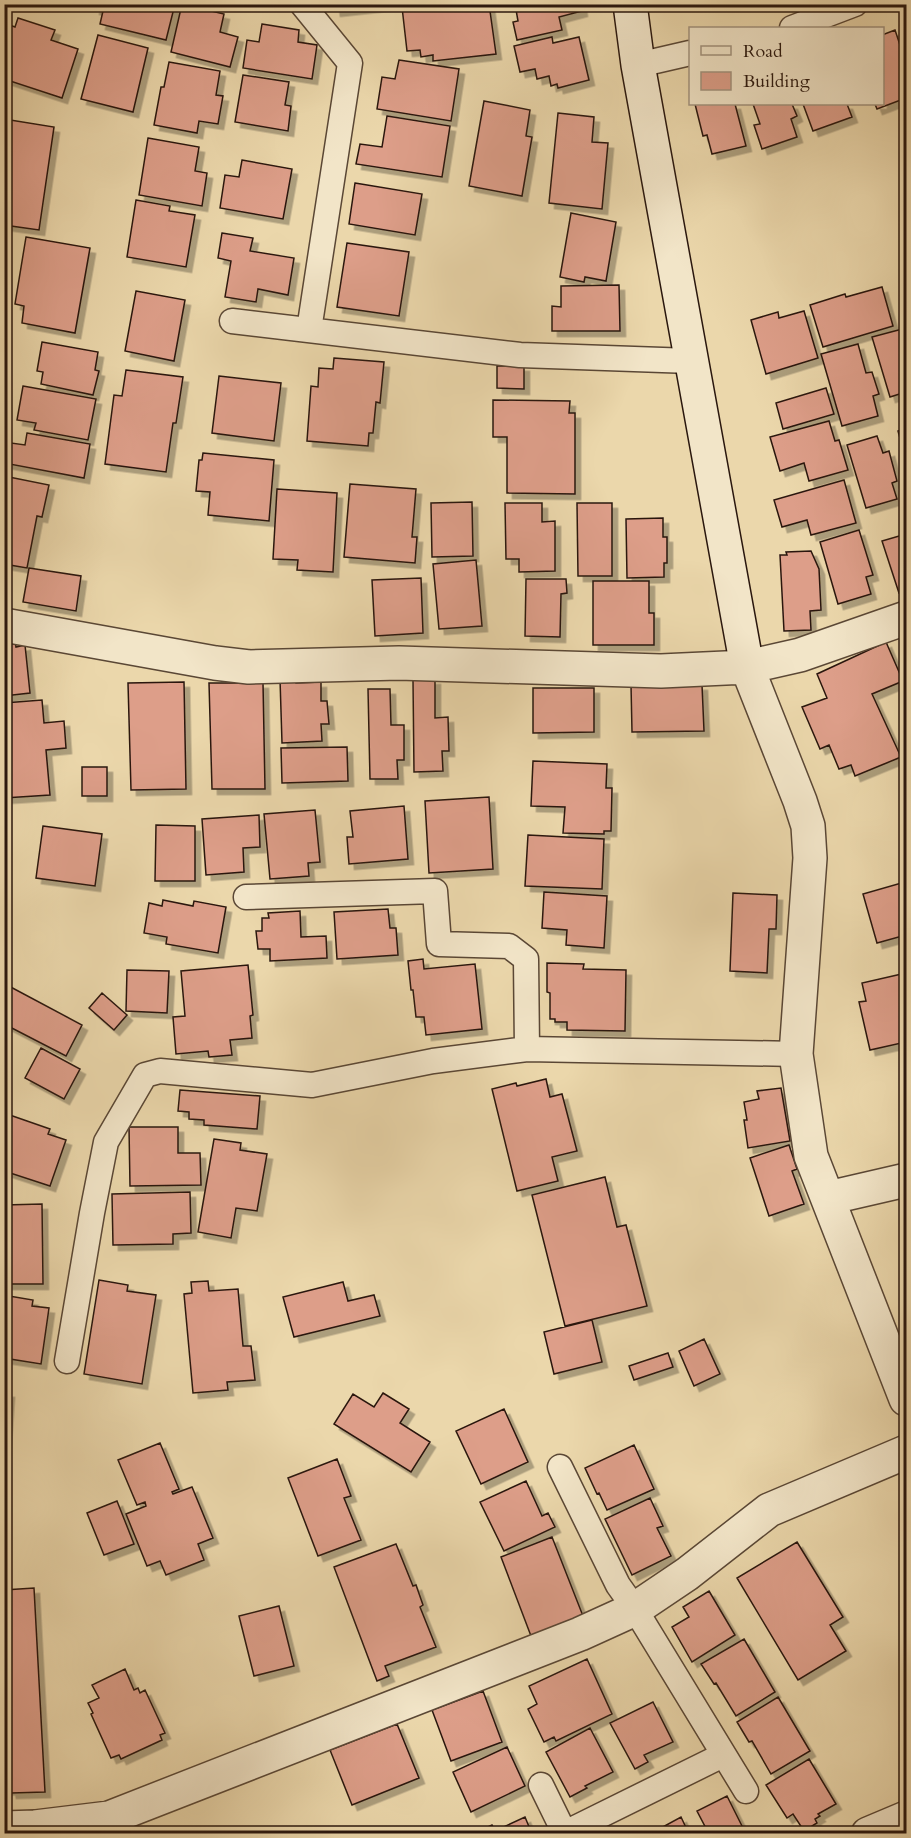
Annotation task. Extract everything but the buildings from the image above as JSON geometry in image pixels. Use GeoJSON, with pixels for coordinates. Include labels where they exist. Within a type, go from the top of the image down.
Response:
{"type":"FeatureCollection","features":[{"type":"Feature","properties":{"kind":"street"},"geometry":{"type":"LineString","coordinates":[[630,4],[638,65],[747,667],[808,826],[810,858],[796,1054],[811,1156],[906,1399]]}},
{"type":"Feature","properties":{"kind":"street"},"geometry":{"type":"LineString","coordinates":[[4,625],[215,663],[249,667],[399,663],[661,671],[747,667],[800,655],[906,618]]}},
{"type":"Feature","properties":{"kind":"street"},"geometry":{"type":"LineString","coordinates":[[828,1198],[906,1180]]}},
{"type":"Feature","properties":{"kind":"street"},"geometry":{"type":"LineString","coordinates":[[25,1829],[109,1818],[580,1634],[635,1610],[687,1574],[769,1510],[906,1452]]}},
{"type":"Feature","properties":{"kind":"street"},"geometry":{"type":"LineString","coordinates":[[868,1833],[906,1818]]}},
{"type":"Feature","properties":{"kind":"lane"},"geometry":{"type":"LineString","coordinates":[[302,4],[350,63],[309,330]]}},
{"type":"Feature","properties":{"kind":"lane"},"geometry":{"type":"LineString","coordinates":[[795,27],[855,4]]}},
{"type":"Feature","properties":{"kind":"lane"},"geometry":{"type":"LineString","coordinates":[[638,65],[689,53]]}},
{"type":"Feature","properties":{"kind":"lane"},"geometry":{"type":"LineString","coordinates":[[232,321],[520,355],[691,361]]}},
{"type":"Feature","properties":{"kind":"lane"},"geometry":{"type":"LineString","coordinates":[[246,897],[435,891],[439,944],[509,946],[526,959],[527,1049]]}},
{"type":"Feature","properties":{"kind":"lane"},"geometry":{"type":"LineString","coordinates":[[67,1362],[106,1142],[145,1076],[160,1071],[312,1084],[433,1061],[527,1049],[796,1054]]}},
{"type":"Feature","properties":{"kind":"lane"},"geometry":{"type":"LineString","coordinates":[[561,1467],[618,1585],[746,1791]]}},
{"type":"Feature","properties":{"kind":"lane"},"geometry":{"type":"LineString","coordinates":[[541,1785],[565,1833],[723,1755]]}}]}
